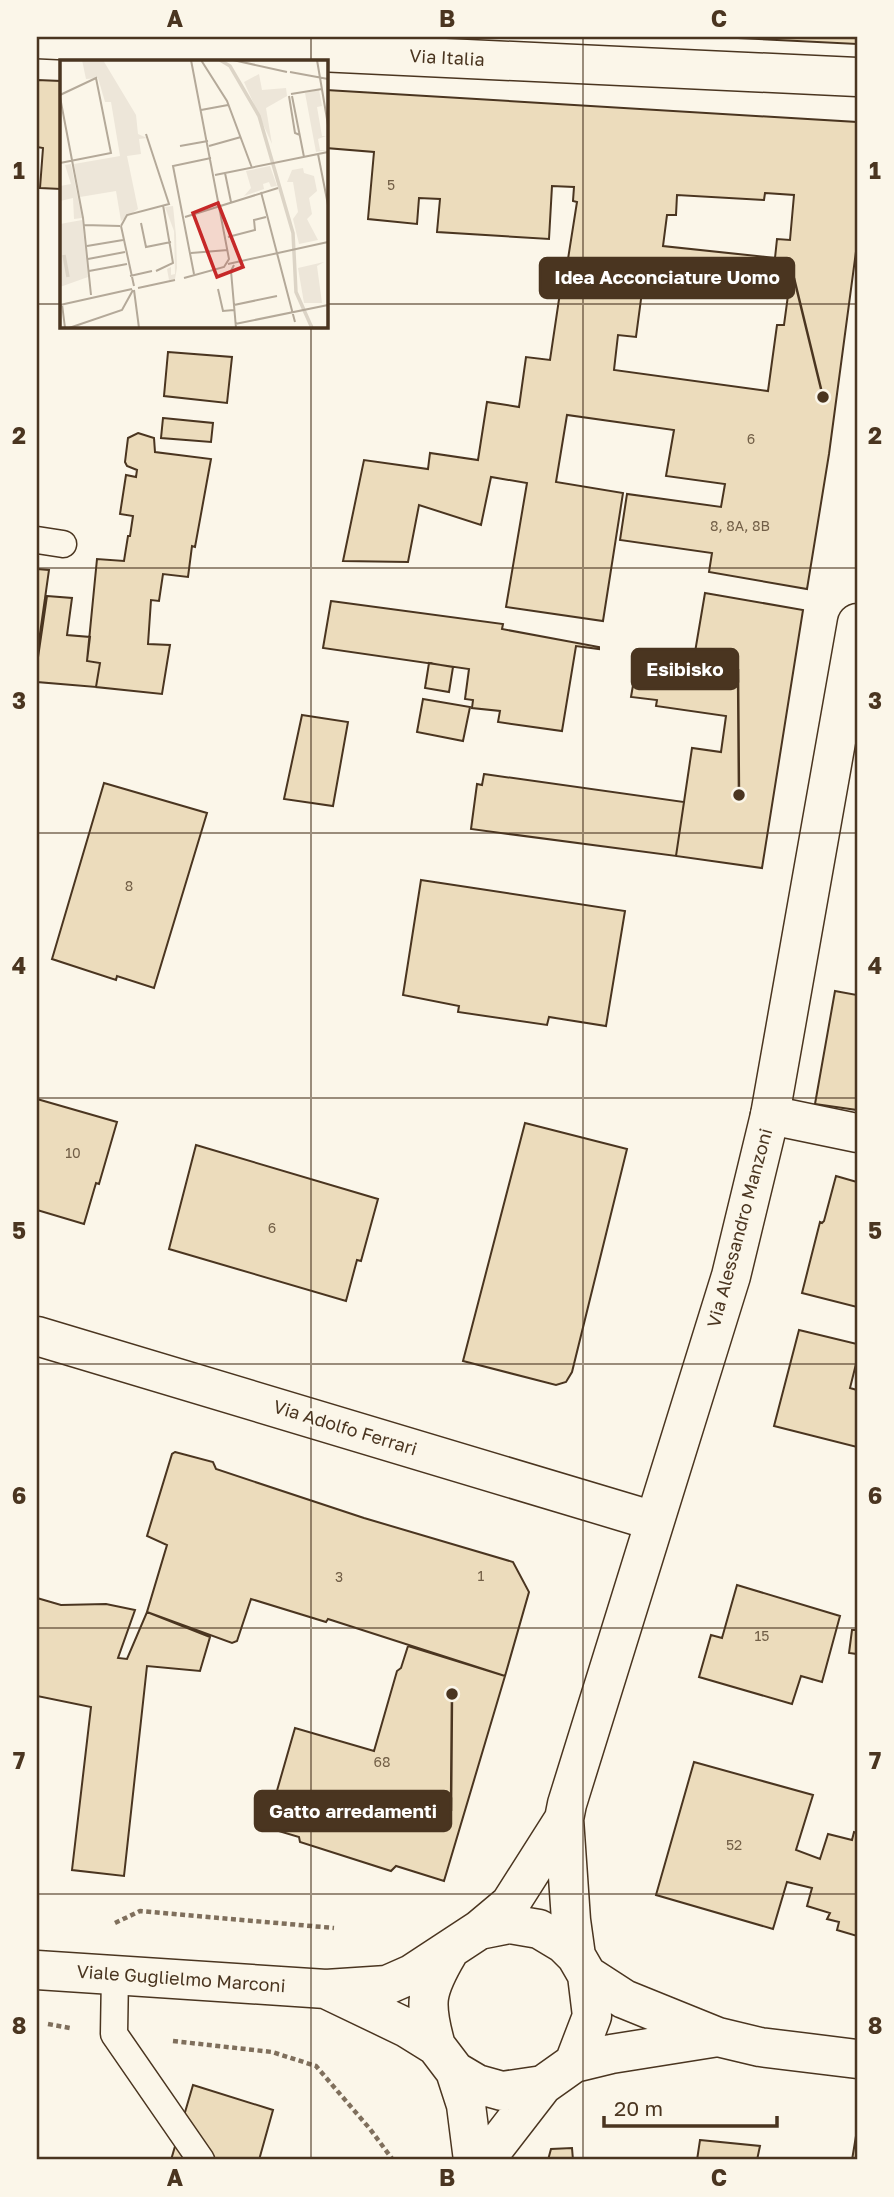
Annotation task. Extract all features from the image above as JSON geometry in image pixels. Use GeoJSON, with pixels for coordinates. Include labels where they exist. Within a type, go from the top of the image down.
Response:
{"type":"FeatureCollection","features":[{"type":"Feature","properties":{"kind":"street","name":"Via Italia"},"geometry":{"type":"LineString","coordinates":[[37,39],[857,77]]}},
{"type":"Feature","properties":{"kind":"street","name":"Via Alessandro Manzoni"},"geometry":{"type":"LineString","coordinates":[[480,1930],[510,1904],[564,1819],[731,1276],[770,1115],[857,623]]}},
{"type":"Feature","properties":{"kind":"street"},"geometry":{"type":"LineString","coordinates":[[770,1115],[857,1133]]}},
{"type":"Feature","properties":{"kind":"street","name":"Via Adolfo Ferrari"},"geometry":{"type":"LineString","coordinates":[[37,1336],[654,1521]]}},
{"type":"Feature","properties":{"kind":"street","name":"Via Alessandro Manzoni"},"geometry":{"type":"LineString","coordinates":[[564,1819],[582,1965]]}},
{"type":"Feature","properties":{"kind":"street"},"geometry":{"type":"LineString","coordinates":[[326,1989],[387,1985],[448,1953],[462,1940],[480,1930],[509,1924],[539,1929],[564,1944],[582,1965],[624,1999],[718,2037],[760,2047],[857,2059]]}},
{"type":"Feature","properties":{"kind":"street"},"geometry":{"type":"LineString","coordinates":[[448,1953],[431,1981],[427,2015],[466,2105],[473,2160]]}},
{"type":"Feature","properties":{"kind":"street"},"geometry":{"type":"LineString","coordinates":[[574,2063],[592,2016],[582,1965]]}},
{"type":"Feature","properties":{"kind":"street","name":"Viale Guglielmo Marconi"},"geometry":{"type":"LineString","coordinates":[[37,1970],[326,1989]]}},
{"type":"Feature","properties":{"kind":"street"},"geometry":{"type":"LineString","coordinates":[[326,1989],[407,2028],[477,2084],[502,2091],[543,2085]]}},
{"type":"Feature","properties":{"kind":"street"},"geometry":{"type":"LineString","coordinates":[[485,2160],[543,2085],[574,2063],[611,2054],[718,2037]]}},
{"type":"Feature","properties":{"kind":"lane"},"geometry":{"type":"LineString","coordinates":[[115,1974],[114,2034],[201,2160]]}},
{"type":"Feature","properties":{"kind":"path"},"geometry":{"type":"LineString","coordinates":[[109,1926],[140,1911],[334,1928]]}},
{"type":"Feature","properties":{"kind":"path"},"geometry":{"type":"LineString","coordinates":[[37,2023],[272,2052],[316,2066],[393,2160]]}},
{"type":"Feature","properties":{"kind":"building"},"geometry":{"type":"Polygon","coordinates":[[[717,37],[857,37],[857,44],[717,37]]]}},
{"type":"Feature","properties":{"kind":"building"},"geometry":{"type":"Polygon","coordinates":[[[37,80],[60,81],[60,189],[40,188],[43,148],[37,147],[37,80]]]}},
{"type":"Feature","properties":{"kind":"building"},"geometry":{"type":"Polygon","coordinates":[[[327,90],[857,122],[857,244],[829,454],[807,589],[709,572],[712,553],[620,540],[627,494],[721,507],[725,484],[666,476],[674,430],[567,415],[556,482],[623,493],[603,621],[506,607],[527,483],[491,477],[481,525],[419,505],[408,562],[343,561],[364,460],[428,469],[430,453],[478,460],[487,402],[519,407],[526,357],[550,360],[565,259],[568,259],[577,202],[573,201],[574,187],[552,186],[549,239],[437,232],[440,199],[419,198],[417,224],[368,219],[374,152],[327,148],[327,90]],[[765,193],[764,200],[677,195],[676,215],[667,215],[663,246],[775,258],[777,239],[790,240],[794,195],[765,193]],[[645,269],[636,337],[618,335],[614,370],[768,391],[777,325],[784,325],[789,288],[645,269]]]}},
{"type":"Feature","properties":{"kind":"building"},"geometry":{"type":"Polygon","coordinates":[[[168,352],[232,357],[227,403],[164,396],[168,352]]]}},
{"type":"Feature","properties":{"kind":"building"},"geometry":{"type":"Polygon","coordinates":[[[163,418],[213,423],[211,442],[161,438],[163,418]]]}},
{"type":"Feature","properties":{"kind":"building"},"geometry":{"type":"Polygon","coordinates":[[[138,433],[154,438],[155,452],[211,459],[188,577],[163,574],[159,601],[151,600],[148,644],[170,645],[162,694],[96,687],[100,663],[87,661],[97,559],[124,561],[130,536],[133,516],[120,514],[126,475],[136,477],[137,470],[127,466],[125,462],[128,438],[138,433]]]}},
{"type":"Feature","properties":{"kind":"building"},"geometry":{"type":"Polygon","coordinates":[[[37,569],[49,570],[37,655],[37,569]]]}},
{"type":"Feature","properties":{"kind":"building"},"geometry":{"type":"Polygon","coordinates":[[[705,593],[803,610],[762,868],[676,856],[692,748],[721,752],[726,716],[656,706],[657,700],[631,697],[638,656],[693,664],[705,593]]]}},
{"type":"Feature","properties":{"kind":"building"},"geometry":{"type":"Polygon","coordinates":[[[47,596],[72,598],[67,635],[90,637],[87,661],[100,663],[96,687],[37,682],[47,596]]]}},
{"type":"Feature","properties":{"kind":"building"},"geometry":{"type":"Polygon","coordinates":[[[331,601],[503,624],[502,629],[599,649],[576,646],[562,731],[498,722],[500,711],[472,708],[473,700],[465,699],[469,669],[323,648],[331,601]]]}},
{"type":"Feature","properties":{"kind":"building"},"geometry":{"type":"Polygon","coordinates":[[[429,663],[453,667],[449,692],[425,688],[429,663]]]}},
{"type":"Feature","properties":{"kind":"building"},"geometry":{"type":"Polygon","coordinates":[[[423,699],[470,707],[463,741],[417,732],[423,699]]]}},
{"type":"Feature","properties":{"kind":"building"},"geometry":{"type":"Polygon","coordinates":[[[302,715],[348,722],[333,806],[284,799],[302,715]]]}},
{"type":"Feature","properties":{"kind":"building"},"geometry":{"type":"Polygon","coordinates":[[[484,774],[684,802],[676,856],[471,829],[477,784],[482,785],[484,774]]]}},
{"type":"Feature","properties":{"kind":"building"},"geometry":{"type":"Polygon","coordinates":[[[104,783],[207,813],[154,988],[117,976],[116,980],[52,959],[104,783]]]}},
{"type":"Feature","properties":{"kind":"building"},"geometry":{"type":"Polygon","coordinates":[[[421,880],[625,911],[606,1026],[549,1017],[547,1025],[458,1012],[459,1006],[403,995],[421,880]]]}},
{"type":"Feature","properties":{"kind":"building"},"geometry":{"type":"Polygon","coordinates":[[[835,991],[857,995],[857,1110],[815,1104],[835,991]]]}},
{"type":"Feature","properties":{"kind":"building"},"geometry":{"type":"Polygon","coordinates":[[[37,1099],[117,1122],[84,1224],[37,1210],[37,1099]]]}},
{"type":"Feature","properties":{"kind":"building"},"geometry":{"type":"Polygon","coordinates":[[[525,1123],[627,1149],[572,1372],[566,1382],[556,1385],[463,1361],[525,1123]]]}},
{"type":"Feature","properties":{"kind":"building"},"geometry":{"type":"Polygon","coordinates":[[[196,1145],[378,1199],[361,1261],[357,1260],[346,1301],[169,1249],[196,1145]]]}},
{"type":"Feature","properties":{"kind":"building"},"geometry":{"type":"Polygon","coordinates":[[[836,1176],[857,1182],[857,1307],[802,1293],[820,1222],[824,1221],[836,1176]]]}},
{"type":"Feature","properties":{"kind":"building"},"geometry":{"type":"Polygon","coordinates":[[[799,1330],[857,1344],[857,1360],[850,1388],[857,1390],[857,1447],[774,1426],[799,1330]]]}},
{"type":"Feature","properties":{"kind":"building"},"geometry":{"type":"Polygon","coordinates":[[[175,1452],[213,1462],[216,1469],[364,1518],[513,1562],[529,1592],[505,1676],[328,1619],[326,1622],[251,1599],[237,1641],[232,1643],[147,1612],[167,1545],[147,1536],[172,1454],[175,1452]]]}},
{"type":"Feature","properties":{"kind":"building"},"geometry":{"type":"Polygon","coordinates":[[[737,1585],[840,1616],[822,1682],[801,1676],[792,1704],[699,1677],[711,1635],[722,1638],[737,1585]]]}},
{"type":"Feature","properties":{"kind":"building"},"geometry":{"type":"Polygon","coordinates":[[[37,1598],[61,1605],[106,1604],[135,1610],[118,1658],[127,1659],[147,1612],[210,1637],[200,1671],[147,1666],[124,1876],[72,1870],[91,1707],[37,1696],[37,1598]]]}},
{"type":"Feature","properties":{"kind":"building"},"geometry":{"type":"Polygon","coordinates":[[[852,1630],[857,1630],[857,1654],[849,1653],[852,1630]]]}},
{"type":"Feature","properties":{"kind":"building"},"geometry":{"type":"Polygon","coordinates":[[[408,1646],[505,1676],[444,1881],[396,1866],[391,1871],[300,1842],[299,1837],[262,1826],[265,1813],[272,1808],[295,1728],[374,1751],[397,1671],[401,1668],[408,1646]]]}},
{"type":"Feature","properties":{"kind":"building"},"geometry":{"type":"Polygon","coordinates":[[[694,1762],[813,1795],[796,1850],[820,1859],[828,1834],[852,1840],[854,1832],[857,1833],[857,1936],[837,1930],[839,1922],[827,1919],[830,1913],[807,1906],[812,1888],[787,1882],[773,1929],[656,1895],[694,1762]]]}},
{"type":"Feature","properties":{"kind":"building"},"geometry":{"type":"Polygon","coordinates":[[[193,2085],[273,2110],[259,2160],[171,2160],[193,2085]]]}},
{"type":"Feature","properties":{"kind":"building"},"geometry":{"type":"Polygon","coordinates":[[[857,2130],[857,2160],[852,2160],[857,2130]]]}},
{"type":"Feature","properties":{"kind":"building"},"geometry":{"type":"Polygon","coordinates":[[[700,2140],[760,2146],[757,2160],[697,2160],[700,2140]]]}},
{"type":"Feature","properties":{"kind":"building"},"geometry":{"type":"Polygon","coordinates":[[[572,2148],[573,2160],[548,2160],[551,2149],[572,2148]]]}},
{"type":"Feature","properties":{"kind":"place","name":"Idea Acconciature Uomo"},"geometry":{"type":"Point","coordinates":[823,397]}},
{"type":"Feature","properties":{"kind":"place","name":"Esibisko"},"geometry":{"type":"Point","coordinates":[739,795]}},
{"type":"Feature","properties":{"kind":"place","name":"Gatto arredamenti"},"geometry":{"type":"Point","coordinates":[452,1694]}}]}
